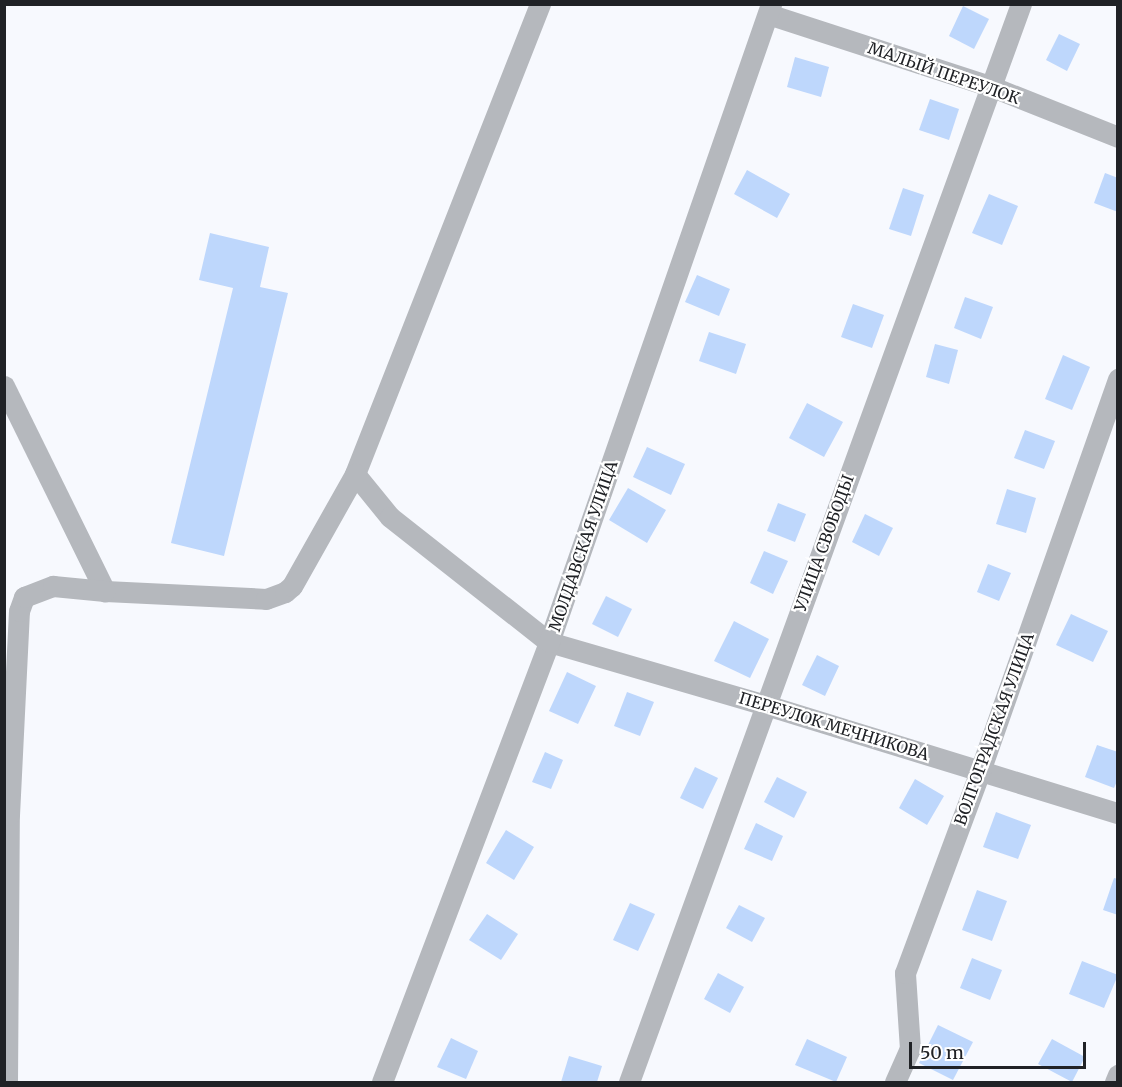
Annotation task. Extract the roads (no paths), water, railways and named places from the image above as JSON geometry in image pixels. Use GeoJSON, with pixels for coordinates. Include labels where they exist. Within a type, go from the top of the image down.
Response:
{"type":"FeatureCollection","features":[{"type":"Feature","properties":{"kind":"street"},"geometry":{"type":"LineString","coordinates":[[8,1083],[9,815],[19,610],[24,597],[53,586],[105,591],[266,599],[285,592],[292,586],[355,474],[540,4]]}},
{"type":"Feature","properties":{"kind":"street","name":"УЛИЦА СВОБОДЫ"},"geometry":{"type":"LineString","coordinates":[[629,1083],[1021,4]]}},
{"type":"Feature","properties":{"kind":"street","name":"МАЛЫЙ ПЕРЕУЛОК"},"geometry":{"type":"LineString","coordinates":[[770,9],[990,86],[1118,137]]}},
{"type":"Feature","properties":{"kind":"street","name":"МОЛДАВСКАЯ УЛИЦА"},"geometry":{"type":"LineString","coordinates":[[382,1083],[549,642],[770,9]]}},
{"type":"Feature","properties":{"kind":"street","name":"ВОЛГОГРАДСКАЯ УЛИЦА"},"geometry":{"type":"LineString","coordinates":[[896,1083],[910,1049],[905,973],[980,771],[1118,379]]}},
{"type":"Feature","properties":{"kind":"street"},"geometry":{"type":"LineString","coordinates":[[4,386],[105,591]]}},
{"type":"Feature","properties":{"kind":"street"},"geometry":{"type":"LineString","coordinates":[[355,474],[390,517],[549,642]]}},
{"type":"Feature","properties":{"kind":"street","name":"ПЕРЕУЛОК МЕЧНИКОВА"},"geometry":{"type":"LineString","coordinates":[[549,642],[766,705],[1118,813]]}},
{"type":"Feature","properties":{"kind":"street"},"geometry":{"type":"LineString","coordinates":[[1115,1083],[1118,1075]]}}]}
